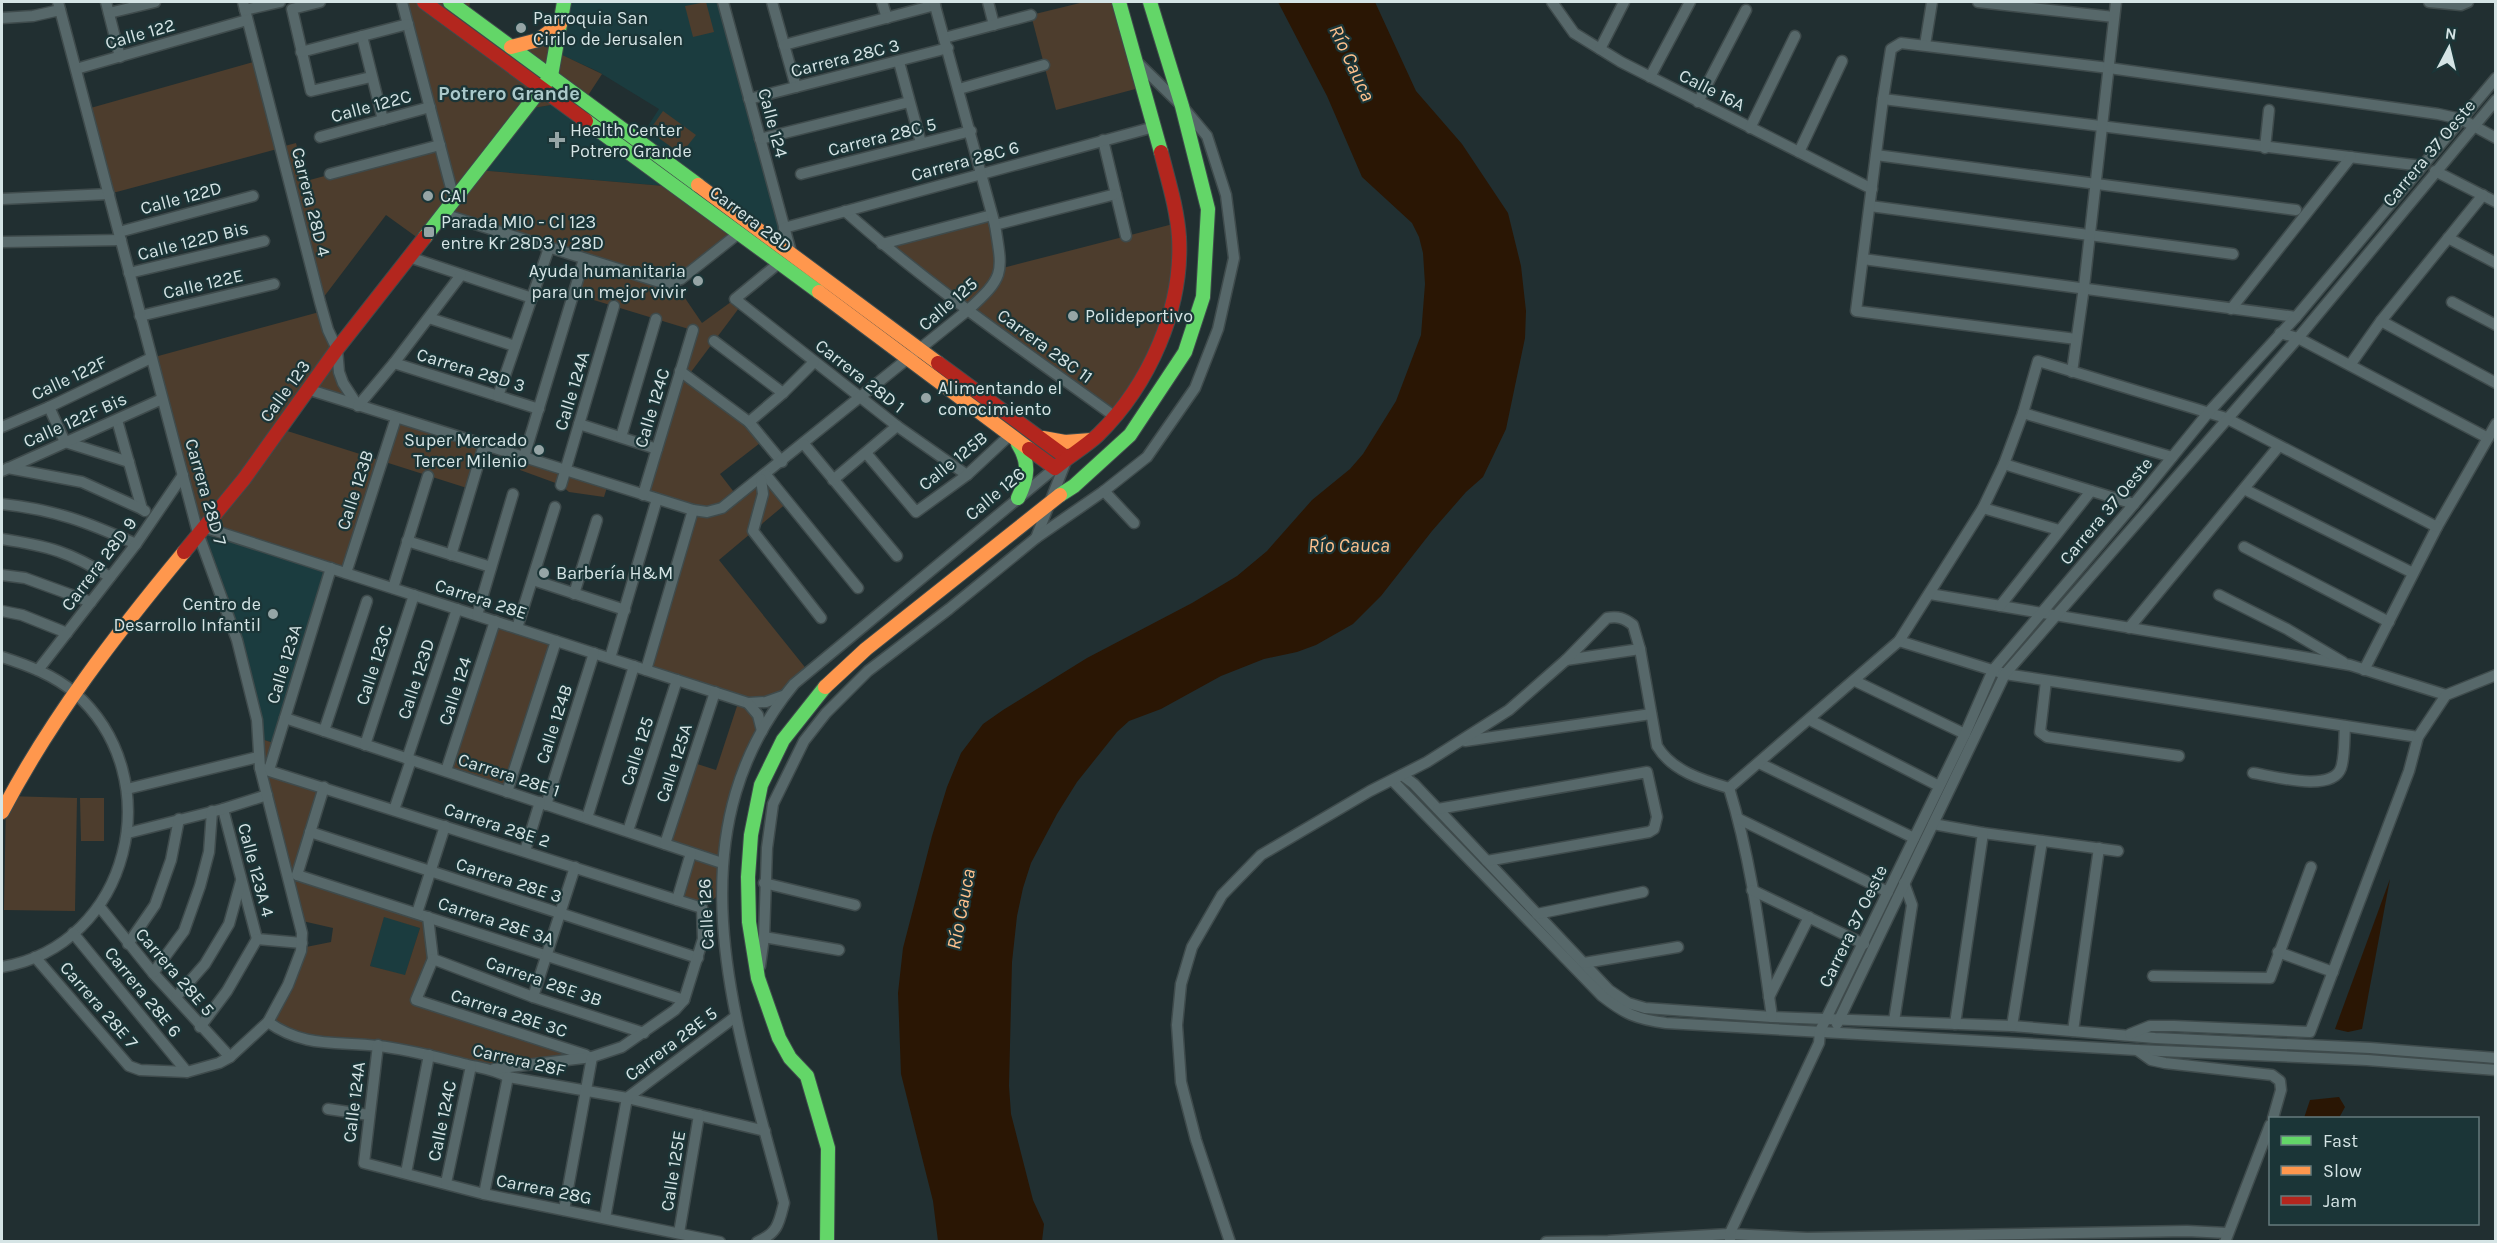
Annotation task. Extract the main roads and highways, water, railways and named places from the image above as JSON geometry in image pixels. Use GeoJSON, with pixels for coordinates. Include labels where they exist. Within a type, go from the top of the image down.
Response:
{"type":"FeatureCollection","features":[{"type":"Feature","properties":{"kind":"water","name":"Río Cauca"},"geometry":{"type":"Polygon","coordinates":[[[1278,2],[1375,2],[1416,91],[1462,144],[1508,213],[1521,266],[1526,311],[1525,338],[1506,429],[1483,477],[1466,492],[1381,596],[1353,624],[1316,645],[1297,652],[1264,659],[1221,676],[1161,709],[1129,721],[1117,732],[1077,782],[1031,863],[1017,916],[1012,962],[1009,1086],[1011,1114],[1033,1200],[1044,1224],[1042,1241],[938,1241],[933,1201],[901,1074],[898,993],[903,948],[932,836],[947,787],[961,753],[983,724],[1003,710],[1087,658],[1192,603],[1237,576],[1267,551],[1312,500],[1350,469],[1363,454],[1396,401],[1421,335],[1425,284],[1423,253],[1419,237],[1412,223],[1362,177],[1327,96],[1278,2]]]}},
{"type":"Feature","properties":{"kind":"water"},"geometry":{"type":"Polygon","coordinates":[[[2390,879],[2362,1029],[2348,1032],[2335,1029],[2390,879]]]}},
{"type":"Feature","properties":{"kind":"water"},"geometry":{"type":"Polygon","coordinates":[[[2339,1097],[2345,1107],[2340,1117],[2304,1117],[2310,1100],[2339,1097]]]}},
{"type":"Feature","properties":{"kind":"place","name":"Parroquia San Cirilo de Jerusalen"},"geometry":{"type":"Point","coordinates":[521,28]}},
{"type":"Feature","properties":{"kind":"place","name":"Health Center Potrero Grande"},"geometry":{"type":"Point","coordinates":[557,140]}},
{"type":"Feature","properties":{"kind":"place","name":"CAI"},"geometry":{"type":"Point","coordinates":[428,196]}},
{"type":"Feature","properties":{"kind":"place","name":"Parada MIO - Cl 123 entre Kr 28D3 y 28D"},"geometry":{"type":"Point","coordinates":[429,232]}},
{"type":"Feature","properties":{"kind":"place","name":"Ayuda humanitaria para un mejor vivir"},"geometry":{"type":"Point","coordinates":[698,281]}},
{"type":"Feature","properties":{"kind":"place","name":"Polideportivo"},"geometry":{"type":"Point","coordinates":[1073,316]}},
{"type":"Feature","properties":{"kind":"place","name":"Alimentando el conocimiento"},"geometry":{"type":"Point","coordinates":[926,398]}},
{"type":"Feature","properties":{"kind":"place","name":"Super Mercado Tercer Milenio"},"geometry":{"type":"Point","coordinates":[539,450]}},
{"type":"Feature","properties":{"kind":"place","name":"Barbería H&M"},"geometry":{"type":"Point","coordinates":[544,573]}},
{"type":"Feature","properties":{"kind":"place","name":"Centro de Desarrollo Infantil"},"geometry":{"type":"Point","coordinates":[273,614]}},
{"type":"Feature","properties":{"kind":"district","name":"Potrero Grande"},"geometry":{"type":"Point","coordinates":[509,93]}}]}
